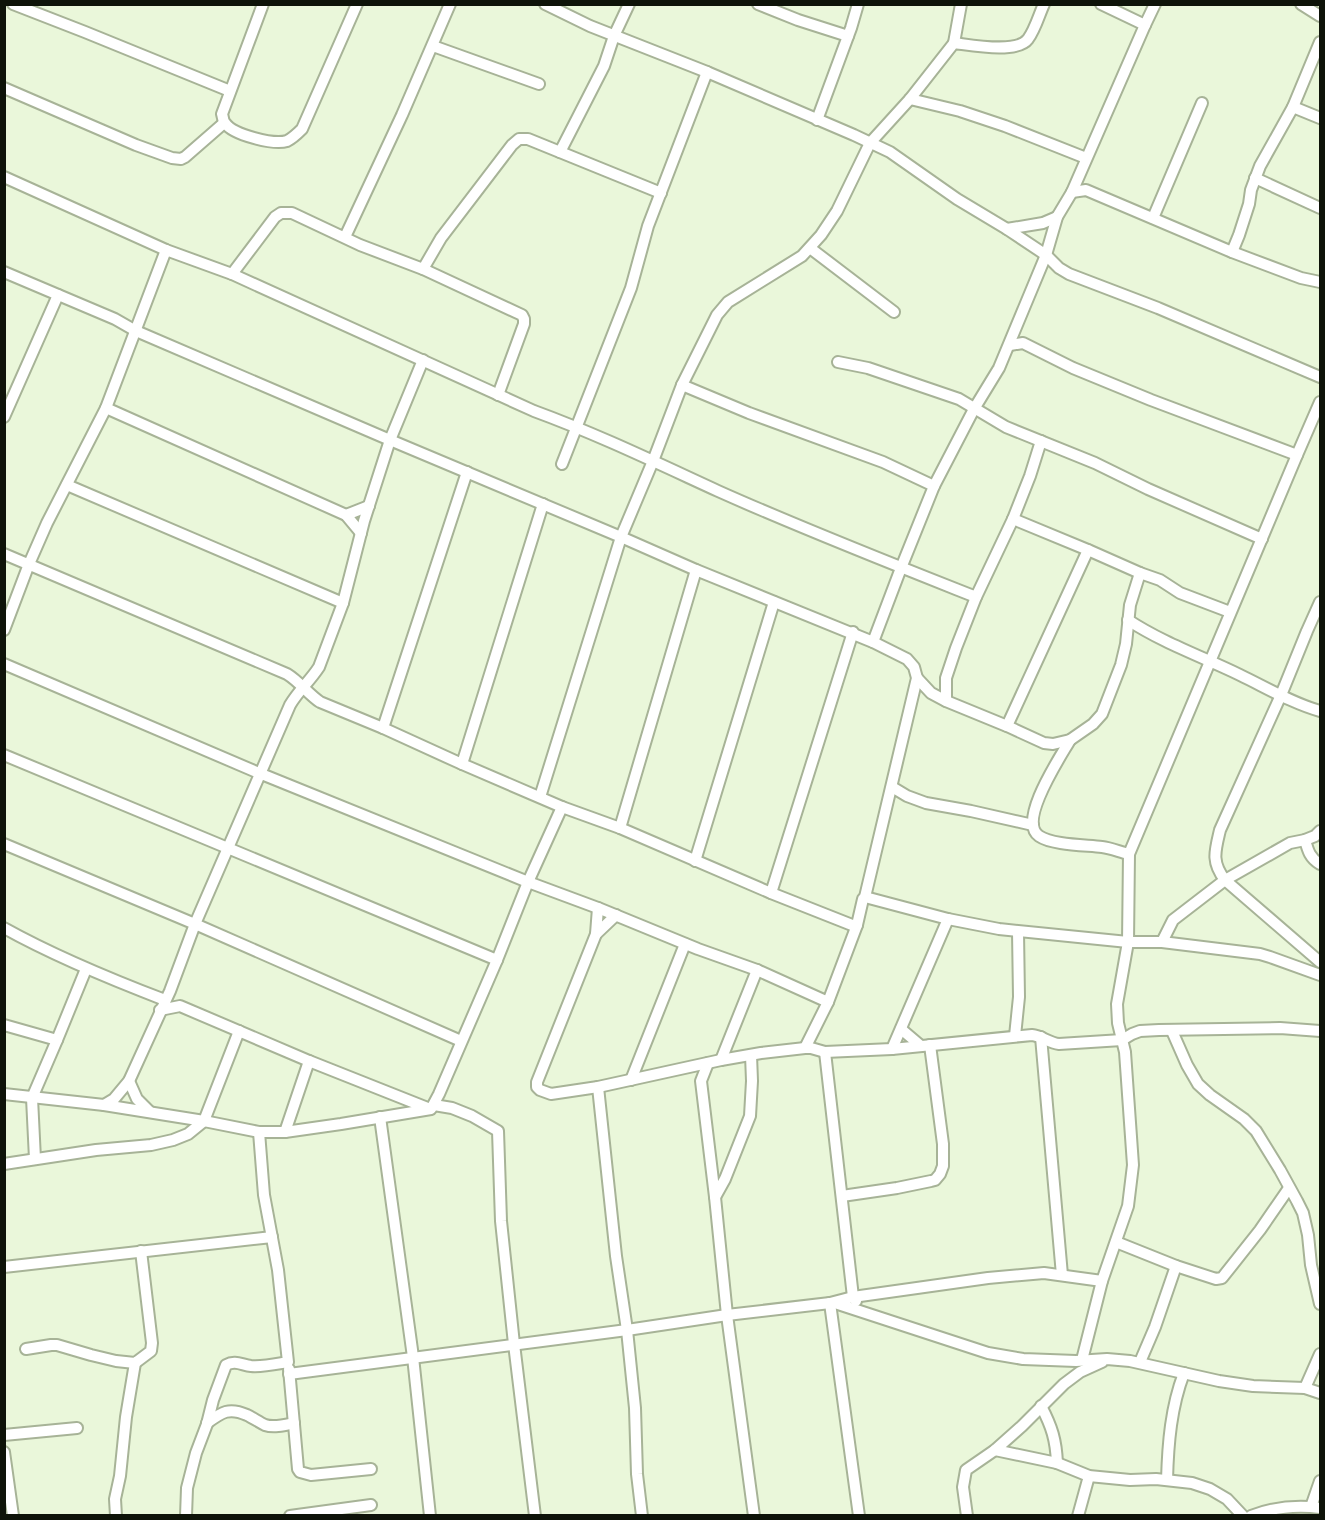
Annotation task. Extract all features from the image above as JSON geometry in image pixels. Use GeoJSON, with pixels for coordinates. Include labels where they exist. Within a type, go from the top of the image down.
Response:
{"type":"FeatureCollection","features":[{"type":"Feature","properties":{"kind":"street"},"geometry":{"type":"LineString","coordinates":[[13,4],[230,91]]}},
{"type":"Feature","properties":{"kind":"street"},"geometry":{"type":"LineString","coordinates":[[263,5],[222,114],[224,123],[235,131],[268,142],[284,142],[297,135],[306,120],[357,4]]}},
{"type":"Feature","properties":{"kind":"street"},"geometry":{"type":"LineString","coordinates":[[345,237],[402,115],[450,4]]}},
{"type":"Feature","properties":{"kind":"street"},"geometry":{"type":"LineString","coordinates":[[545,4],[614,36],[707,72],[890,152],[957,199],[1046,255],[1069,274],[1158,308],[1320,376]]}},
{"type":"Feature","properties":{"kind":"street"},"geometry":{"type":"LineString","coordinates":[[560,152],[604,66],[614,36],[629,4]]}},
{"type":"Feature","properties":{"kind":"street"},"geometry":{"type":"LineString","coordinates":[[758,4],[848,36]]}},
{"type":"Feature","properties":{"kind":"street"},"geometry":{"type":"LineString","coordinates":[[817,120],[858,4]]}},
{"type":"Feature","properties":{"kind":"street"},"geometry":{"type":"LineString","coordinates":[[540,797],[621,537],[682,385],[717,315],[729,302],[802,256],[821,235],[837,211],[870,143],[910,99],[954,43],[961,4]]}},
{"type":"Feature","properties":{"kind":"street"},"geometry":{"type":"LineString","coordinates":[[954,43],[988,47],[1013,47],[1024,43],[1031,34],[1044,4]]}},
{"type":"Feature","properties":{"kind":"street"},"geometry":{"type":"LineString","coordinates":[[1101,4],[1145,25]]}},
{"type":"Feature","properties":{"kind":"street"},"geometry":{"type":"LineString","coordinates":[[873,642],[934,486],[1010,345],[1046,255],[1057,217],[1072,192],[1155,4]]}},
{"type":"Feature","properties":{"kind":"street"},"geometry":{"type":"LineString","coordinates":[[1301,4],[1320,16]]}},
{"type":"Feature","properties":{"kind":"street"},"geometry":{"type":"LineString","coordinates":[[1233,252],[1255,178],[1293,107],[1320,42]]}},
{"type":"Feature","properties":{"kind":"street"},"geometry":{"type":"LineString","coordinates":[[433,46],[539,84]]}},
{"type":"Feature","properties":{"kind":"street"},"geometry":{"type":"LineString","coordinates":[[562,464],[630,288],[645,234],[707,72]]}},
{"type":"Feature","properties":{"kind":"street"},"geometry":{"type":"LineString","coordinates":[[4,88],[136,145],[172,158],[185,157],[224,123]]}},
{"type":"Feature","properties":{"kind":"street"},"geometry":{"type":"LineString","coordinates":[[910,99],[960,111],[1005,126],[1086,158]]}},
{"type":"Feature","properties":{"kind":"street"},"geometry":{"type":"LineString","coordinates":[[1153,218],[1202,103]]}},
{"type":"Feature","properties":{"kind":"street"},"geometry":{"type":"LineString","coordinates":[[1293,107],[1320,118]]}},
{"type":"Feature","properties":{"kind":"street"},"geometry":{"type":"LineString","coordinates":[[423,269],[441,238],[515,141],[524,138],[661,193]]}},
{"type":"Feature","properties":{"kind":"street"},"geometry":{"type":"LineString","coordinates":[[1079,173],[1086,190]]}},
{"type":"Feature","properties":{"kind":"street"},"geometry":{"type":"LineString","coordinates":[[4,177],[166,250],[232,274],[534,411],[577,427],[901,568],[976,597]]}},
{"type":"Feature","properties":{"kind":"street"},"geometry":{"type":"LineString","coordinates":[[1255,178],[1320,208]]}},
{"type":"Feature","properties":{"kind":"street"},"geometry":{"type":"LineString","coordinates":[[1072,192],[1086,190],[1233,252],[1301,278],[1320,282]]}},
{"type":"Feature","properties":{"kind":"street"},"geometry":{"type":"LineString","coordinates":[[232,274],[269,224],[281,213],[292,213],[423,269],[522,315],[524,324],[498,395]]}},
{"type":"Feature","properties":{"kind":"street"},"geometry":{"type":"LineString","coordinates":[[1007,229],[1043,223],[1057,217]]}},
{"type":"Feature","properties":{"kind":"street"},"geometry":{"type":"LineString","coordinates":[[810,248],[894,312]]}},
{"type":"Feature","properties":{"kind":"street"},"geometry":{"type":"LineString","coordinates":[[4,630],[47,523],[106,408],[166,250]]}},
{"type":"Feature","properties":{"kind":"street"},"geometry":{"type":"LineString","coordinates":[[4,272],[115,319],[136,331],[696,570],[853,632],[907,659],[914,667],[917,678],[931,693],[1044,743],[1053,744],[1070,740],[1093,724],[1102,714],[1121,665],[1126,644],[1130,605],[1140,573]]}},
{"type":"Feature","properties":{"kind":"street"},"geometry":{"type":"LineString","coordinates":[[4,417],[58,295]]}},
{"type":"Feature","properties":{"kind":"street"},"geometry":{"type":"LineString","coordinates":[[1014,331],[1023,344],[1073,368],[1297,455]]}},
{"type":"Feature","properties":{"kind":"street"},"geometry":{"type":"LineString","coordinates":[[1010,345],[1023,344]]}},
{"type":"Feature","properties":{"kind":"street"},"geometry":{"type":"LineString","coordinates":[[104,1105],[114,1099],[129,1081],[290,705],[318,667],[343,603],[361,533],[390,440],[423,360]]}},
{"type":"Feature","properties":{"kind":"street"},"geometry":{"type":"LineString","coordinates":[[838,362],[882,373],[959,399],[1006,427],[1095,463],[1262,539]]}},
{"type":"Feature","properties":{"kind":"street"},"geometry":{"type":"LineString","coordinates":[[682,385],[749,413],[883,462],[934,486]]}},
{"type":"Feature","properties":{"kind":"street"},"geometry":{"type":"LineString","coordinates":[[985,389],[987,416]]}},
{"type":"Feature","properties":{"kind":"street"},"geometry":{"type":"LineString","coordinates":[[967,1515],[963,1487],[966,1470],[995,1450],[1035,1415],[1080,1364],[1102,1281],[1128,1206],[1133,1165],[1125,1052],[1118,1023],[1118,1004],[1128,942],[1129,854],[1320,402]]}},
{"type":"Feature","properties":{"kind":"street"},"geometry":{"type":"LineString","coordinates":[[106,408],[346,515],[361,533]]}},
{"type":"Feature","properties":{"kind":"street"},"geometry":{"type":"LineString","coordinates":[[946,701],[947,672],[976,597],[1013,519],[1041,441]]}},
{"type":"Feature","properties":{"kind":"street"},"geometry":{"type":"LineString","coordinates":[[383,728],[467,472]]}},
{"type":"Feature","properties":{"kind":"street"},"geometry":{"type":"LineString","coordinates":[[67,484],[343,603]]}},
{"type":"Feature","properties":{"kind":"street"},"geometry":{"type":"LineString","coordinates":[[462,764],[543,504]]}},
{"type":"Feature","properties":{"kind":"street"},"geometry":{"type":"LineString","coordinates":[[346,515],[369,506]]}},
{"type":"Feature","properties":{"kind":"street"},"geometry":{"type":"LineString","coordinates":[[1013,519],[1160,580],[1180,593],[1230,612]]}},
{"type":"Feature","properties":{"kind":"street"},"geometry":{"type":"LineString","coordinates":[[1007,726],[1088,550]]}},
{"type":"Feature","properties":{"kind":"street"},"geometry":{"type":"LineString","coordinates":[[4,554],[287,674],[320,702],[462,764],[562,807],[620,828],[771,893],[857,925]]}},
{"type":"Feature","properties":{"kind":"street"},"geometry":{"type":"LineString","coordinates":[[620,828],[696,570]]}},
{"type":"Feature","properties":{"kind":"street"},"geometry":{"type":"LineString","coordinates":[[695,861],[774,602]]}},
{"type":"Feature","properties":{"kind":"street"},"geometry":{"type":"LineString","coordinates":[[1320,602],[1220,830],[1215,854],[1218,871],[1225,880],[1320,962]]}},
{"type":"Feature","properties":{"kind":"street"},"geometry":{"type":"LineString","coordinates":[[1128,620],[1148,633],[1302,706],[1320,711]]}},
{"type":"Feature","properties":{"kind":"street"},"geometry":{"type":"LineString","coordinates":[[771,893],[853,632]]}},
{"type":"Feature","properties":{"kind":"street"},"geometry":{"type":"LineString","coordinates":[[4,664],[259,773],[685,944],[758,970],[828,1002]]}},
{"type":"Feature","properties":{"kind":"street"},"geometry":{"type":"LineString","coordinates":[[805,1048],[828,1002],[857,925],[917,678]]}},
{"type":"Feature","properties":{"kind":"street"},"geometry":{"type":"LineString","coordinates":[[1070,740],[1042,790],[1033,814],[1033,828],[1039,836],[1059,842],[1105,847],[1129,854]]}},
{"type":"Feature","properties":{"kind":"street"},"geometry":{"type":"LineString","coordinates":[[4,755],[497,960]]}},
{"type":"Feature","properties":{"kind":"street"},"geometry":{"type":"LineString","coordinates":[[892,787],[926,803],[971,810],[1033,825]]}},
{"type":"Feature","properties":{"kind":"street"},"geometry":{"type":"LineString","coordinates":[[432,1107],[562,807]]}},
{"type":"Feature","properties":{"kind":"street"},"geometry":{"type":"LineString","coordinates":[[1162,942],[1173,920],[1225,880],[1290,843],[1305,840],[1320,831]]}},
{"type":"Feature","properties":{"kind":"street"},"geometry":{"type":"LineString","coordinates":[[1305,840],[1309,854],[1320,864]]}},
{"type":"Feature","properties":{"kind":"street"},"geometry":{"type":"LineString","coordinates":[[4,843],[462,1041]]}},
{"type":"Feature","properties":{"kind":"street"},"geometry":{"type":"LineString","coordinates":[[865,897],[948,919],[1018,932],[1128,942],[1162,942],[1260,954],[1320,975]]}},
{"type":"Feature","properties":{"kind":"street"},"geometry":{"type":"LineString","coordinates":[[598,908],[596,934],[537,1082],[540,1090],[551,1094],[598,1087],[751,1054],[805,1048],[825,1052],[892,1049],[1032,1035],[1059,1044],[1122,1040],[1132,1034],[1159,1030],[1280,1028],[1320,1031]]}},
{"type":"Feature","properties":{"kind":"street"},"geometry":{"type":"LineString","coordinates":[[596,934],[616,915]]}},
{"type":"Feature","properties":{"kind":"street"},"geometry":{"type":"LineString","coordinates":[[892,1049],[948,919]]}},
{"type":"Feature","properties":{"kind":"street"},"geometry":{"type":"LineString","coordinates":[[4,928],[86,969],[309,1061],[432,1107]]}},
{"type":"Feature","properties":{"kind":"street"},"geometry":{"type":"LineString","coordinates":[[1015,1036],[1019,997],[1018,932]]}},
{"type":"Feature","properties":{"kind":"street"},"geometry":{"type":"LineString","coordinates":[[631,1080],[685,944]]}},
{"type":"Feature","properties":{"kind":"street"},"geometry":{"type":"LineString","coordinates":[[35,1159],[32,1098],[86,969]]}},
{"type":"Feature","properties":{"kind":"street"},"geometry":{"type":"LineString","coordinates":[[721,1060],[758,970]]}},
{"type":"Feature","properties":{"kind":"street"},"geometry":{"type":"LineString","coordinates":[[165,1000],[180,1006]]}},
{"type":"Feature","properties":{"kind":"street"},"geometry":{"type":"LineString","coordinates":[[4,1025],[57,1040]]}},
{"type":"Feature","properties":{"kind":"street"},"geometry":{"type":"LineString","coordinates":[[842,1196],[935,1180],[943,1166],[943,1144],[926,1045],[902,1029]]}},
{"type":"Feature","properties":{"kind":"street"},"geometry":{"type":"LineString","coordinates":[[4,1164],[96,1150],[151,1145],[188,1134],[204,1120],[239,1031]]}},
{"type":"Feature","properties":{"kind":"street"},"geometry":{"type":"LineString","coordinates":[[1172,1031],[1198,1084],[1256,1131],[1280,1170],[1303,1213],[1320,1304]]}},
{"type":"Feature","properties":{"kind":"street"},"geometry":{"type":"LineString","coordinates":[[1041,1037],[1062,1275]]}},
{"type":"Feature","properties":{"kind":"street"},"geometry":{"type":"LineString","coordinates":[[825,1052],[853,1297],[866,1312]]}},
{"type":"Feature","properties":{"kind":"street"},"geometry":{"type":"LineString","coordinates":[[715,1197],[725,1179],[750,1116],[751,1054]]}},
{"type":"Feature","properties":{"kind":"street"},"geometry":{"type":"LineString","coordinates":[[285,1132],[309,1061]]}},
{"type":"Feature","properties":{"kind":"street"},"geometry":{"type":"LineString","coordinates":[[708,1063],[700,1081],[727,1315],[754,1515]]}},
{"type":"Feature","properties":{"kind":"street"},"geometry":{"type":"LineString","coordinates":[[686,1068],[700,1081]]}},
{"type":"Feature","properties":{"kind":"street"},"geometry":{"type":"LineString","coordinates":[[129,1081],[137,1099],[150,1112]]}},
{"type":"Feature","properties":{"kind":"street"},"geometry":{"type":"LineString","coordinates":[[598,1087],[616,1256],[627,1330],[642,1515]]}},
{"type":"Feature","properties":{"kind":"street"},"geometry":{"type":"LineString","coordinates":[[4,1094],[104,1105],[204,1120],[259,1132],[285,1132],[432,1107],[452,1108],[498,1131],[501,1221],[535,1515]]}},
{"type":"Feature","properties":{"kind":"street"},"geometry":{"type":"LineString","coordinates":[[380,1117],[413,1357],[430,1515]]}},
{"type":"Feature","properties":{"kind":"street"},"geometry":{"type":"LineString","coordinates":[[259,1132],[264,1195],[278,1270],[298,1469],[300,1473],[310,1475],[371,1469]]}},
{"type":"Feature","properties":{"kind":"street"},"geometry":{"type":"LineString","coordinates":[[1116,1242],[1176,1266],[1216,1279],[1222,1278],[1260,1230],[1289,1188]]}},
{"type":"Feature","properties":{"kind":"street"},"geometry":{"type":"LineString","coordinates":[[4,1267],[272,1237]]}},
{"type":"Feature","properties":{"kind":"street"},"geometry":{"type":"LineString","coordinates":[[116,1515],[115,1499],[135,1363],[151,1351],[152,1342],[141,1251]]}},
{"type":"Feature","properties":{"kind":"street"},"geometry":{"type":"LineString","coordinates":[[1140,1362],[1176,1266]]}},
{"type":"Feature","properties":{"kind":"street"},"geometry":{"type":"LineString","coordinates":[[186,1515],[188,1488],[196,1453],[226,1365],[230,1362],[288,1368],[413,1357],[832,1303],[853,1297],[988,1278],[1044,1274],[1102,1281]]}},
{"type":"Feature","properties":{"kind":"street"},"geometry":{"type":"LineString","coordinates":[[832,1303],[866,1312],[988,1353],[1023,1359],[1080,1364],[1107,1359],[1140,1362],[1219,1381],[1253,1386],[1305,1388],[1320,1393]]}},
{"type":"Feature","properties":{"kind":"street"},"geometry":{"type":"LineString","coordinates":[[832,1303],[859,1515]]}},
{"type":"Feature","properties":{"kind":"street"},"geometry":{"type":"LineString","coordinates":[[26,1349],[57,1345],[91,1355],[135,1363]]}},
{"type":"Feature","properties":{"kind":"street"},"geometry":{"type":"LineString","coordinates":[[1305,1388],[1320,1354]]}},
{"type":"Feature","properties":{"kind":"street"},"geometry":{"type":"LineString","coordinates":[[1167,1480],[1169,1431],[1184,1373]]}},
{"type":"Feature","properties":{"kind":"street"},"geometry":{"type":"LineString","coordinates":[[1041,1406],[1055,1437],[1057,1463]]}},
{"type":"Feature","properties":{"kind":"street"},"geometry":{"type":"LineString","coordinates":[[207,1424],[219,1414],[227,1411],[247,1415],[264,1425],[294,1423]]}},
{"type":"Feature","properties":{"kind":"street"},"geometry":{"type":"LineString","coordinates":[[4,1436],[77,1428]]}},
{"type":"Feature","properties":{"kind":"street"},"geometry":{"type":"LineString","coordinates":[[995,1450],[1057,1463],[1089,1476],[1192,1483],[1210,1489],[1227,1499],[1243,1515]]}},
{"type":"Feature","properties":{"kind":"street"},"geometry":{"type":"LineString","coordinates":[[4,1452],[13,1515]]}},
{"type":"Feature","properties":{"kind":"street"},"geometry":{"type":"LineString","coordinates":[[1078,1515],[1089,1476]]}},
{"type":"Feature","properties":{"kind":"street"},"geometry":{"type":"LineString","coordinates":[[1251,1515],[1288,1506],[1316,1508],[1320,1481]]}},
{"type":"Feature","properties":{"kind":"street"},"geometry":{"type":"LineString","coordinates":[[290,1515],[371,1505]]}}]}
